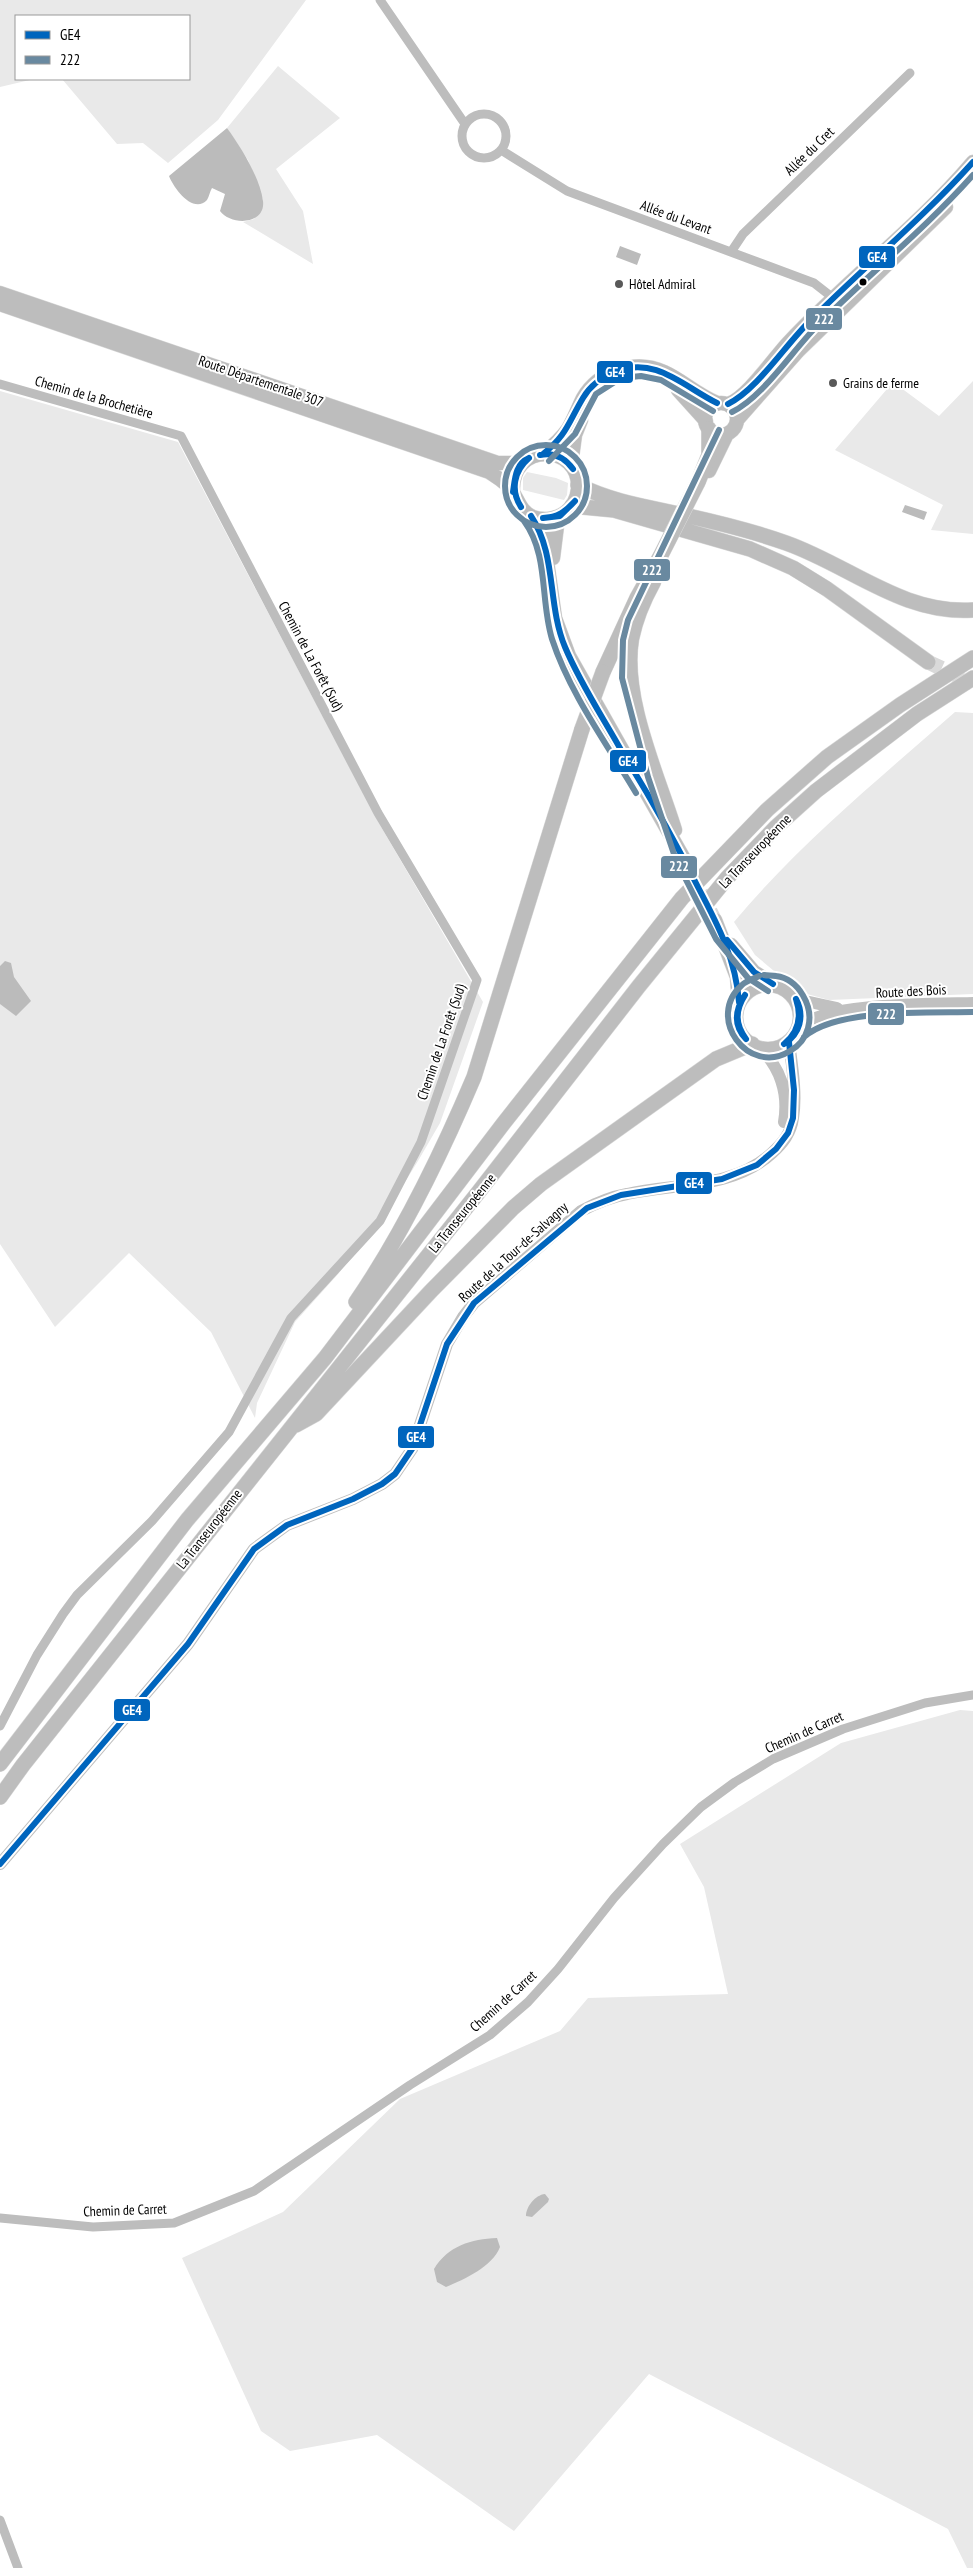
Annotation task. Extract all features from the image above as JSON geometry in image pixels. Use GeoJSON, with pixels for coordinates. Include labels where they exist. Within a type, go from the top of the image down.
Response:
{"type":"FeatureCollection","features":[{"type":"Feature","properties":{"kind":"highway"},"geometry":{"type":"LineString","coordinates":[[325,1358],[337,1329],[404,1225],[474,1077],[582,729],[603,672],[637,598],[663,558],[700,484],[709,455],[707,425]]}},
{"type":"Feature","properties":{"kind":"highway"},"geometry":{"type":"LineString","coordinates":[[578,485],[607,498],[786,542],[885,592],[925,606],[973,610]]}},
{"type":"Feature","properties":{"kind":"highway"},"geometry":{"type":"LineString","coordinates":[[567,511],[614,510],[750,549],[793,568],[827,589],[928,662]]}},
{"type":"Feature","properties":{"kind":"highway","name":"La Transeuropéenne"},"geometry":{"type":"LineString","coordinates":[[0,1764],[187,1520],[325,1358],[577,1030],[682,898],[767,810],[827,757],[900,705],[973,658]]}},
{"type":"Feature","properties":{"kind":"highway","name":"La Transeuropéenne"},"geometry":{"type":"LineString","coordinates":[[0,1797],[289,1428],[727,878],[776,828],[816,791],[917,714],[973,678]]}},
{"type":"Feature","properties":{"kind":"highway"},"geometry":{"type":"LineString","coordinates":[[289,1428],[316,1414],[430,1291],[513,1208],[541,1184],[716,1059],[756,1046]]}},
{"type":"Feature","properties":{"kind":"main road"},"geometry":{"type":"LineString","coordinates":[[700,484],[727,434],[734,429],[738,420],[838,302],[930,210],[973,162]]}},
{"type":"Feature","properties":{"kind":"main road"},"geometry":{"type":"LineString","coordinates":[[707,425],[709,408],[741,398],[789,342],[938,216],[973,177]]}},
{"type":"Feature","properties":{"kind":"main road","name":"Route Départementale 307"},"geometry":{"type":"LineString","coordinates":[[0,293],[498,463],[523,463]]}},
{"type":"Feature","properties":{"kind":"main road","name":"Route Départementale 307"},"geometry":{"type":"LineString","coordinates":[[0,304],[471,466],[504,481],[514,492]]}},
{"type":"Feature","properties":{"kind":"main road"},"geometry":{"type":"LineString","coordinates":[[543,454],[567,430],[592,386],[601,379],[628,367],[652,368],[664,372],[690,390],[735,410],[738,420]]}},
{"type":"Feature","properties":{"kind":"main road"},"geometry":{"type":"LineString","coordinates":[[571,465],[575,435],[583,415],[593,398],[606,385],[618,378],[645,375],[670,384],[689,399],[707,425],[719,434],[727,434]]}},
{"type":"Feature","properties":{"kind":"main road"},"geometry":{"type":"LineString","coordinates":[[550,579],[553,544],[578,485],[571,465],[558,456],[543,454],[536,455],[523,463],[514,477],[514,492],[519,506],[531,516],[543,533],[555,618],[569,656],[692,872]]}},
{"type":"Feature","properties":{"kind":"main road"},"geometry":{"type":"LineString","coordinates":[[531,516],[550,519],[567,511]]}},
{"type":"Feature","properties":{"kind":"main road"},"geometry":{"type":"LineString","coordinates":[[663,558],[636,623],[632,641],[631,677],[656,775],[684,857]]}},
{"type":"Feature","properties":{"kind":"main road"},"geometry":{"type":"LineString","coordinates":[[715,920],[723,934],[754,972],[773,984],[782,987],[796,999],[801,1017],[798,1030],[789,1042],[770,1049],[756,1046],[744,1038],[736,1021],[739,1002],[737,977],[723,934]]}},
{"type":"Feature","properties":{"kind":"main road"},"geometry":{"type":"LineString","coordinates":[[739,1002],[753,988],[773,984]]}},
{"type":"Feature","properties":{"kind":"street"},"geometry":{"type":"LineString","coordinates":[[380,0],[465,124]]}},
{"type":"Feature","properties":{"kind":"street","name":"Allée du Cret"},"geometry":{"type":"LineString","coordinates":[[731,252],[742,234],[910,73]]}},
{"type":"Feature","properties":{"kind":"street"},"geometry":{"type":"LineString","coordinates":[[483,114],[496,119],[504,130],[506,137],[501,150],[496,154],[483,158],[471,154],[463,143],[462,137],[465,124],[470,119],[483,114]]}},
{"type":"Feature","properties":{"kind":"street","name":"Allée du Levant"},"geometry":{"type":"LineString","coordinates":[[501,150],[567,191],[814,283],[838,302]]}},
{"type":"Feature","properties":{"kind":"street","name":"Chemin de la Brochetière"},"geometry":{"type":"LineString","coordinates":[[0,384],[181,436]]}},
{"type":"Feature","properties":{"kind":"street","name":"Chemin de La Forêt (Sud)"},"geometry":{"type":"LineString","coordinates":[[0,1726],[37,1655],[77,1595],[152,1521],[229,1432],[291,1318],[380,1221],[421,1142],[477,980],[378,813],[181,436]]}},
{"type":"Feature","properties":{"kind":"street","name":"Route des Bois"},"geometry":{"type":"LineString","coordinates":[[796,999],[818,1005],[850,1009]]}},
{"type":"Feature","properties":{"kind":"street","name":"Route des Bois"},"geometry":{"type":"LineString","coordinates":[[798,1030],[806,1020],[850,1009],[973,1003]]}},
{"type":"Feature","properties":{"kind":"street","name":"Route de la Tour-de-Salvagny"},"geometry":{"type":"LineString","coordinates":[[0,1864],[188,1644],[254,1549],[287,1525],[353,1499],[382,1484],[395,1474],[412,1449],[447,1344],[458,1324],[474,1302],[581,1211],[598,1201],[628,1193],[726,1178],[753,1168],[786,1139],[793,1119],[795,1100],[789,1042]]}},
{"type":"Feature","properties":{"kind":"street"},"geometry":{"type":"LineString","coordinates":[[756,1046],[773,1061],[785,1095],[784,1119],[771,1154]]}},
{"type":"Feature","properties":{"kind":"street","name":"Chemin de Carret"},"geometry":{"type":"LineString","coordinates":[[0,2218],[93,2227],[174,2222],[254,2191],[410,2085],[490,2035],[528,2002],[558,1969],[614,1898],[663,1844],[701,1807],[735,1782],[773,1759],[843,1728],[925,1703],[973,1695]]}},
{"type":"Feature","properties":{"kind":"street"},"geometry":{"type":"LineString","coordinates":[[0,2520],[18,2568]]}},
{"type":"Feature","properties":{"kind":"shaded area"},"geometry":{"type":"Polygon","coordinates":[[[0,0],[306,0],[218,120],[168,163],[143,143],[117,144],[63,80],[190,80],[190,15],[15,15],[15,80],[30,80],[0,87],[0,0]]]}},
{"type":"Feature","properties":{"kind":"shaded area"},"geometry":{"type":"Polygon","coordinates":[[[278,66],[340,118],[276,169],[303,211],[313,264],[243,222],[254,219],[263,200],[248,160],[227,128],[278,66]]]}},
{"type":"Feature","properties":{"kind":"shaded area"},"geometry":{"type":"Polygon","coordinates":[[[227,128],[249,163],[258,183],[263,201],[259,215],[247,221],[232,219],[220,211],[225,194],[212,188],[207,200],[202,204],[196,204],[184,198],[169,176],[227,128]]]}},
{"type":"Feature","properties":{"kind":"shaded area"},"geometry":{"type":"Polygon","coordinates":[[[620,246],[641,254],[637,265],[616,257],[620,246]]]}},
{"type":"Feature","properties":{"kind":"shaded area"},"geometry":{"type":"Polygon","coordinates":[[[973,381],[973,534],[931,530],[943,505],[835,450],[893,382],[939,416],[973,381]]]}},
{"type":"Feature","properties":{"kind":"shaded area"},"geometry":{"type":"Polygon","coordinates":[[[0,391],[178,442],[380,825],[483,1002],[440,1123],[382,1219],[339,1273],[295,1322],[257,1403],[255,1418],[211,1332],[129,1253],[55,1327],[0,1244],[0,391]]]}},
{"type":"Feature","properties":{"kind":"shaded area"},"geometry":{"type":"Polygon","coordinates":[[[527,472],[556,478],[568,483],[567,495],[564,500],[523,490],[523,478],[527,472]]]}},
{"type":"Feature","properties":{"kind":"shaded area"},"geometry":{"type":"Polygon","coordinates":[[[905,505],[927,512],[924,520],[902,512],[905,505]]]}},
{"type":"Feature","properties":{"kind":"shaded area"},"geometry":{"type":"Polygon","coordinates":[[[955,712],[973,713],[973,994],[829,1000],[807,994],[789,976],[774,971],[755,955],[734,922],[759,893],[812,839],[955,712]]]}},
{"type":"Feature","properties":{"kind":"shaded area"},"geometry":{"type":"Polygon","coordinates":[[[5,961],[11,963],[14,977],[31,1001],[16,1016],[0,1004],[0,966],[5,961]]]}},
{"type":"Feature","properties":{"kind":"shaded area"},"geometry":{"type":"Polygon","coordinates":[[[960,1710],[973,1711],[973,2568],[967,2568],[948,2529],[649,2374],[514,2531],[377,2435],[290,2451],[261,2431],[182,2258],[283,2212],[400,2099],[560,2031],[588,1998],[728,1994],[704,1887],[680,1844],[841,1743],[960,1710]]]}},
{"type":"Feature","properties":{"kind":"shaded area"},"geometry":{"type":"Polygon","coordinates":[[[545,2194],[549,2199],[548,2202],[532,2217],[526,2216],[532,2202],[545,2194]]]}},
{"type":"Feature","properties":{"kind":"shaded area"},"geometry":{"type":"Polygon","coordinates":[[[497,2238],[500,2247],[496,2254],[491,2261],[477,2272],[446,2287],[437,2282],[434,2269],[453,2249],[469,2242],[497,2238]]]}},
{"type":"Feature","properties":{"kind":"tunnel"},"geometry":{"type":"LineString","coordinates":[[928,662],[973,683]]}},
{"type":"Feature","properties":{"kind":"tunnel"},"geometry":{"type":"LineString","coordinates":[[692,873],[715,920]]}},
{"type":"Feature","properties":{"kind":"transit line","name":"GE4"},"geometry":{"type":"LineString","coordinates":[[728,404],[750,388],[810,321],[934,203],[973,162]]}},
{"type":"Feature","properties":{"kind":"transit line","name":"222"},"geometry":{"type":"LineString","coordinates":[[732,412],[755,396],[777,373],[807,336],[936,214],[973,175]]}},
{"type":"Feature","properties":{"kind":"transit line","name":"GE4"},"geometry":{"type":"LineString","coordinates":[[543,454],[562,435],[589,390],[601,379],[615,372],[643,367],[656,370],[669,375],[717,403]]}},
{"type":"Feature","properties":{"kind":"transit line","name":"222"},"geometry":{"type":"LineString","coordinates":[[549,461],[575,434],[596,394],[621,378],[641,376],[661,380],[713,411]]}},
{"type":"Feature","properties":{"kind":"transit line","name":"222"},"geometry":{"type":"LineString","coordinates":[[719,430],[628,620],[623,640],[622,678],[648,777],[676,860],[716,939],[748,978],[768,991]]}},
{"type":"Feature","properties":{"kind":"transit line","name":"222"},"geometry":{"type":"LineString","coordinates":[[546,445],[562,448],[575,457],[584,470],[587,486],[584,502],[575,515],[562,524],[546,527],[530,524],[517,515],[508,502],[505,486],[508,470],[517,457],[530,448],[546,445]]}},
{"type":"Feature","properties":{"kind":"transit line","name":"GE4"},"geometry":{"type":"LineString","coordinates":[[540,455],[550,454],[559,457],[573,469]]}},
{"type":"Feature","properties":{"kind":"transit line","name":"GE4"},"geometry":{"type":"LineString","coordinates":[[513,492],[518,468],[529,458]]}},
{"type":"Feature","properties":{"kind":"transit line","name":"GE4"},"geometry":{"type":"LineString","coordinates":[[521,507],[516,494],[515,481],[520,469],[529,458]]}},
{"type":"Feature","properties":{"kind":"transit line","name":"GE4"},"geometry":{"type":"LineString","coordinates":[[543,518],[560,516],[575,501]]}},
{"type":"Feature","properties":{"kind":"transit line","name":"GE4"},"geometry":{"type":"LineString","coordinates":[[543,518],[561,513],[575,501]]}},
{"type":"Feature","properties":{"kind":"transit line","name":"GE4"},"geometry":{"type":"LineString","coordinates":[[531,516],[545,547],[559,631],[565,647],[584,686],[662,818],[713,916],[730,957],[739,1002]]}},
{"type":"Feature","properties":{"kind":"transit line","name":"222"},"geometry":{"type":"LineString","coordinates":[[524,521],[532,534],[541,563],[548,624],[560,659],[579,699],[636,793]]}},
{"type":"Feature","properties":{"kind":"transit line","name":"GE4"},"geometry":{"type":"LineString","coordinates":[[727,940],[754,972],[773,984]]}},
{"type":"Feature","properties":{"kind":"transit line","name":"222"},"geometry":{"type":"LineString","coordinates":[[759,976],[744,984],[732,998],[728,1012],[730,1027],[736,1040],[747,1050],[760,1056],[774,1057],[790,1051],[801,1042],[808,1028],[809,1011],[803,995],[792,982],[784,978],[764,975]]}},
{"type":"Feature","properties":{"kind":"transit line","name":"GE4"},"geometry":{"type":"LineString","coordinates":[[745,995],[739,1007],[738,1023],[746,1039]]}},
{"type":"Feature","properties":{"kind":"transit line","name":"GE4"},"geometry":{"type":"LineString","coordinates":[[745,995],[737,1012],[737,1023],[746,1039]]}},
{"type":"Feature","properties":{"kind":"transit line","name":"GE4"},"geometry":{"type":"LineString","coordinates":[[784,1044],[793,1034],[798,1024],[799,1012],[796,999]]}},
{"type":"Feature","properties":{"kind":"transit line","name":"GE4"},"geometry":{"type":"LineString","coordinates":[[784,1044],[794,1035],[799,1024],[800,1012],[796,999]]}},
{"type":"Feature","properties":{"kind":"transit line","name":"222"},"geometry":{"type":"LineString","coordinates":[[804,1037],[819,1028],[838,1021],[860,1017],[884,1014],[973,1012]]}},
{"type":"Feature","properties":{"kind":"transit line","name":"GE4"},"geometry":{"type":"LineString","coordinates":[[0,1864],[188,1644],[254,1549],[287,1525],[353,1499],[382,1484],[395,1474],[412,1449],[447,1344],[474,1303],[587,1208],[621,1195],[722,1179],[757,1165],[776,1149],[788,1133],[793,1118],[794,1090],[789,1042]]}},
{"type":"Feature","properties":{"kind":"place","name":"Hôtel Admiral"},"geometry":{"type":"Point","coordinates":[619,284]}},
{"type":"Feature","properties":{"kind":"place","name":"Grains de ferme"},"geometry":{"type":"Point","coordinates":[833,383]}}]}
